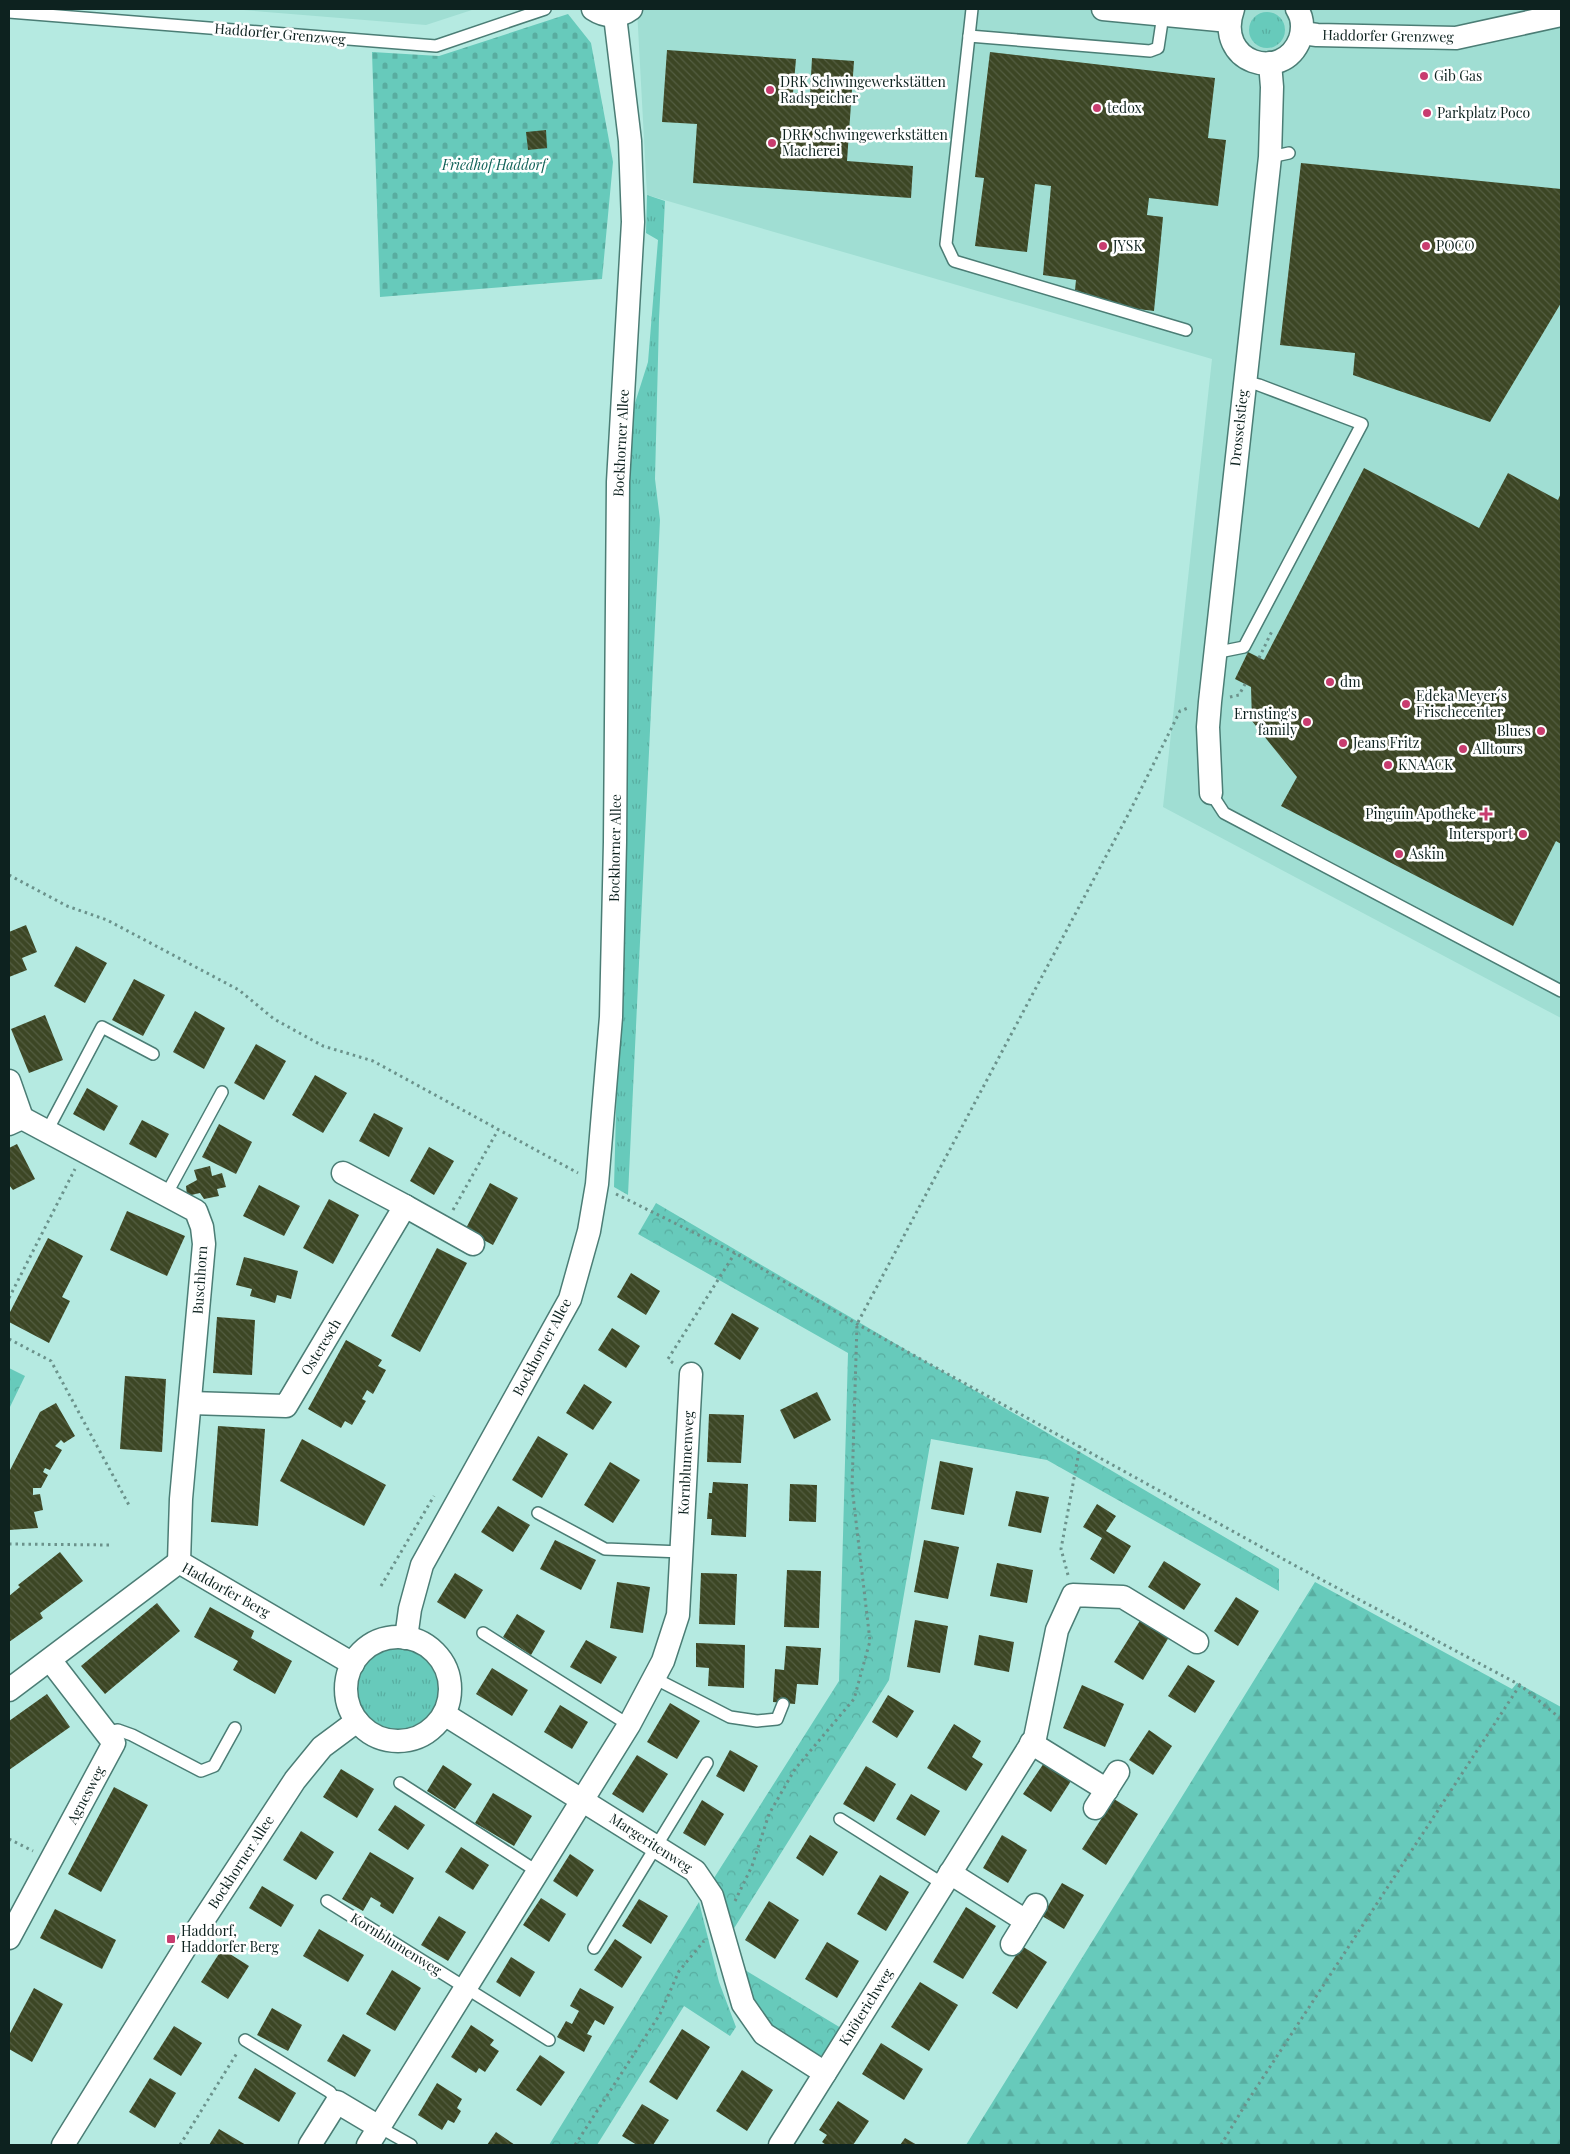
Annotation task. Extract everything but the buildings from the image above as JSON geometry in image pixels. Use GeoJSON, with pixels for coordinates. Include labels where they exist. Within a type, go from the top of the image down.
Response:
{"type":"FeatureCollection","features":[{"type":"Feature","properties":{"kind":"street"},"geometry":{"type":"LineString","coordinates":[[593,9],[602,14],[623,12]]}},
{"type":"Feature","properties":{"kind":"street"},"geometry":{"type":"LineString","coordinates":[[1103,9],[1163,15],[1231,15],[1229,32],[1232,43],[1238,52],[1258,63],[1270,64],[1291,54],[1298,44],[1302,33],[1302,22],[1297,9]]}},
{"type":"Feature","properties":{"kind":"street","name":"Bockhorner Allee"},"geometry":{"type":"LineString","coordinates":[[406,1638],[410,1609],[422,1565],[570,1299],[589,1232],[584,1180],[611,1017],[615,852],[618,482],[633,222],[623,12]]}},
{"type":"Feature","properties":{"kind":"street","name":"Haddorfer Grenzweg"},"geometry":{"type":"LineString","coordinates":[[1302,33],[1317,35],[1456,38],[1561,15]]}},
{"type":"Feature","properties":{"kind":"street","name":"Drosselstieg"},"geometry":{"type":"LineString","coordinates":[[1211,793],[1208,727],[1214,653],[1244,381],[1279,155],[1270,64]]}},
{"type":"Feature","properties":{"kind":"street"},"geometry":{"type":"LineString","coordinates":[[9,1081],[15,1121]]}},
{"type":"Feature","properties":{"kind":"street","name":"Buschhorn"},"geometry":{"type":"LineString","coordinates":[[15,1121],[47,1131],[196,1211],[202,1226],[204,1244],[181,1499],[179,1562]]}},
{"type":"Feature","properties":{"kind":"street"},"geometry":{"type":"LineString","coordinates":[[343,1173],[473,1244]]}},
{"type":"Feature","properties":{"kind":"street","name":"Osteresch"},"geometry":{"type":"LineString","coordinates":[[190,1403],[286,1406],[405,1206]]}},
{"type":"Feature","properties":{"kind":"street","name":"Kornblumenweg"},"geometry":{"type":"LineString","coordinates":[[373,2136],[629,1725],[663,1660],[678,1615],[691,1374]]}},
{"type":"Feature","properties":{"kind":"street","name":"Haddorfer Berg"},"geometry":{"type":"LineString","coordinates":[[9,1690],[126,1600],[179,1562],[353,1664]]}},
{"type":"Feature","properties":{"kind":"street"},"geometry":{"type":"LineString","coordinates":[[1073,1595],[1123,1597],[1197,1642]]}},
{"type":"Feature","properties":{"kind":"street","name":"Knöterichweg"},"geometry":{"type":"LineString","coordinates":[[784,2144],[825,2073],[1034,1738],[1057,1630],[1073,1595]]}},
{"type":"Feature","properties":{"kind":"street"},"geometry":{"type":"LineString","coordinates":[[391,1638],[406,1638],[429,1647],[445,1666],[450,1690],[444,1714],[426,1733],[402,1741],[378,1737],[358,1721],[352,1714],[347,1698],[347,1680],[353,1664],[362,1651],[376,1642],[391,1638]]}},
{"type":"Feature","properties":{"kind":"street"},"geometry":{"type":"LineString","coordinates":[[50,1660],[106,1732]]}},
{"type":"Feature","properties":{"kind":"street","name":"Margeritenweg"},"geometry":{"type":"LineString","coordinates":[[444,1714],[695,1870],[712,1896],[743,2004],[764,2034],[825,2073]]}},
{"type":"Feature","properties":{"kind":"street","name":"Bockhorner Allee"},"geometry":{"type":"LineString","coordinates":[[63,2145],[185,1948],[295,1780],[322,1746],[358,1721]]}},
{"type":"Feature","properties":{"kind":"street","name":"Agnesweg"},"geometry":{"type":"LineString","coordinates":[[9,1938],[114,1743],[106,1732]]}},
{"type":"Feature","properties":{"kind":"street"},"geometry":{"type":"LineString","coordinates":[[1031,1743],[1107,1790]]}},
{"type":"Feature","properties":{"kind":"street"},"geometry":{"type":"LineString","coordinates":[[947,1879],[1031,1913],[1012,1944]]}},
{"type":"Feature","properties":{"kind":"street"},"geometry":{"type":"LineString","coordinates":[[310,2145],[337,2102],[373,2136]]}},
{"type":"Feature","properties":{"kind":"lane","name":"Haddorfer Grenzweg"},"geometry":{"type":"LineString","coordinates":[[9,12],[436,46],[545,9]]}},
{"type":"Feature","properties":{"kind":"lane"},"geometry":{"type":"LineString","coordinates":[[972,9],[946,244],[954,261],[1186,330]]}},
{"type":"Feature","properties":{"kind":"lane"},"geometry":{"type":"LineString","coordinates":[[969,36],[1150,51],[1158,48],[1163,15]]}},
{"type":"Feature","properties":{"kind":"lane"},"geometry":{"type":"LineString","coordinates":[[1214,653],[1244,647],[1362,424],[1260,384],[1244,381]]}},
{"type":"Feature","properties":{"kind":"lane"},"geometry":{"type":"LineString","coordinates":[[1211,793],[1224,813],[1561,991]]}},
{"type":"Feature","properties":{"kind":"lane"},"geometry":{"type":"LineString","coordinates":[[47,1131],[102,1027],[153,1054]]}},
{"type":"Feature","properties":{"kind":"lane"},"geometry":{"type":"LineString","coordinates":[[166,1195],[222,1092]]}},
{"type":"Feature","properties":{"kind":"lane"},"geometry":{"type":"LineString","coordinates":[[538,1513],[605,1549],[682,1552]]}},
{"type":"Feature","properties":{"kind":"lane"},"geometry":{"type":"LineString","coordinates":[[482,1633],[629,1725]]}},
{"type":"Feature","properties":{"kind":"lane"},"geometry":{"type":"LineString","coordinates":[[654,1678],[730,1717],[757,1721],[777,1719],[783,1704]]}},
{"type":"Feature","properties":{"kind":"lane"},"geometry":{"type":"LineString","coordinates":[[106,1732],[118,1730],[132,1735],[201,1771],[214,1766],[235,1728]]}},
{"type":"Feature","properties":{"kind":"lane"},"geometry":{"type":"LineString","coordinates":[[594,1948],[707,1763]]}},
{"type":"Feature","properties":{"kind":"lane"},"geometry":{"type":"LineString","coordinates":[[400,1783],[538,1872]]}},
{"type":"Feature","properties":{"kind":"lane"},"geometry":{"type":"LineString","coordinates":[[840,1818],[947,1879]]}},
{"type":"Feature","properties":{"kind":"lane","name":"Kornblumenweg"},"geometry":{"type":"LineString","coordinates":[[327,1901],[549,2040]]}},
{"type":"Feature","properties":{"kind":"lane"},"geometry":{"type":"LineString","coordinates":[[245,2040],[330,2092],[337,2102]]}},
{"type":"Feature","properties":{"kind":"lane"},"geometry":{"type":"LineString","coordinates":[[373,2136],[411,2145]]}},
{"type":"Feature","properties":{"kind":"path"},"geometry":{"type":"LineString","coordinates":[[1239,695],[1245,684]]}},
{"type":"Feature","properties":{"kind":"path"},"geometry":{"type":"LineString","coordinates":[[575,2145],[660,2014],[679,1971],[734,1903],[752,1866],[769,1814],[795,1769],[854,1699],[870,1641],[852,1487],[857,1324],[1129,813],[1180,711]]}},
{"type":"Feature","properties":{"kind":"path"},"geometry":{"type":"LineString","coordinates":[[9,876],[67,906],[107,920],[239,990],[274,1019],[323,1046],[373,1061],[584,1180],[734,1253],[857,1324],[1294,1565],[1520,1685],[1561,1719]]}},
{"type":"Feature","properties":{"kind":"path"},"geometry":{"type":"LineString","coordinates":[[443,1227],[498,1130]]}},
{"type":"Feature","properties":{"kind":"path"},"geometry":{"type":"LineString","coordinates":[[9,1298],[84,1151]]}},
{"type":"Feature","properties":{"kind":"path"},"geometry":{"type":"LineString","coordinates":[[691,1374],[668,1359],[734,1253]]}},
{"type":"Feature","properties":{"kind":"path"},"geometry":{"type":"LineString","coordinates":[[9,1339],[51,1361],[130,1507]]}},
{"type":"Feature","properties":{"kind":"path"},"geometry":{"type":"LineString","coordinates":[[1073,1595],[1061,1549],[1080,1446]]}},
{"type":"Feature","properties":{"kind":"path"},"geometry":{"type":"LineString","coordinates":[[381,1586],[436,1491]]}},
{"type":"Feature","properties":{"kind":"path"},"geometry":{"type":"LineString","coordinates":[[9,1544],[110,1545]]}},
{"type":"Feature","properties":{"kind":"path"},"geometry":{"type":"LineString","coordinates":[[1221,2145],[1245,2105],[1520,1685]]}},
{"type":"Feature","properties":{"kind":"path"},"geometry":{"type":"LineString","coordinates":[[9,1839],[51,1860]]}},
{"type":"Feature","properties":{"kind":"path"},"geometry":{"type":"LineString","coordinates":[[180,2145],[245,2040]]}},
{"type":"Feature","properties":{"kind":"shaded area"},"geometry":{"type":"Polygon","coordinates":[[[231,9],[475,9],[426,25],[231,9]]]}},
{"type":"Feature","properties":{"kind":"shaded area"},"geometry":{"type":"Polygon","coordinates":[[[637,9],[1561,9],[1561,1018],[1163,807],[1212,359],[647,195],[637,9]]]}},
{"type":"Feature","properties":{"kind":"green space"},"geometry":{"type":"Polygon","coordinates":[[[1267,12],[1274,13],[1280,17],[1284,23],[1284,37],[1280,43],[1274,47],[1267,48],[1260,47],[1254,43],[1250,37],[1249,30],[1250,23],[1254,17],[1260,13],[1267,12]]]}},
{"type":"Feature","properties":{"kind":"green space","name":"Friedhof Haddorf"},"geometry":{"type":"Polygon","coordinates":[[[568,14],[591,43],[613,162],[602,279],[380,297],[372,52],[439,56],[568,14]]]}},
{"type":"Feature","properties":{"kind":"green space"},"geometry":{"type":"Polygon","coordinates":[[[647,195],[665,201],[659,319],[655,479],[660,520],[628,1195],[614,1187],[624,814],[628,425],[648,362],[658,240],[646,233],[647,195]]]}},
{"type":"Feature","properties":{"kind":"green space"},"geometry":{"type":"Polygon","coordinates":[[[656,1203],[1279,1569],[1279,1591],[1047,1460],[931,1439],[889,1680],[733,1930],[714,1878],[839,1681],[848,1353],[638,1234],[656,1203]]]}},
{"type":"Feature","properties":{"kind":"green space"},"geometry":{"type":"Polygon","coordinates":[[[9,1368],[25,1376],[9,1409],[9,1368]]]}},
{"type":"Feature","properties":{"kind":"green space"},"geometry":{"type":"Polygon","coordinates":[[[1315,1582],[1512,1689],[1517,1683],[1561,1707],[1561,2145],[966,2145],[1315,1582]]]}},
{"type":"Feature","properties":{"kind":"green space"},"geometry":{"type":"Polygon","coordinates":[[[398,1649],[413,1652],[426,1661],[435,1674],[438,1689],[435,1704],[426,1717],[413,1726],[398,1729],[383,1726],[370,1717],[361,1704],[358,1689],[361,1674],[370,1661],[383,1652],[398,1649]]]}},
{"type":"Feature","properties":{"kind":"green space"},"geometry":{"type":"Polygon","coordinates":[[[699,1902],[719,1982],[736,2027],[730,2036],[684,2006],[597,2145],[549,2145],[699,1902]]]}},
{"type":"Feature","properties":{"kind":"green space"},"geometry":{"type":"Polygon","coordinates":[[[740,1967],[841,2028],[825,2054],[816,2057],[768,2029],[749,2004],[740,1967]]]}},
{"type":"Feature","properties":{"kind":"place","name":"Gib Gas"},"geometry":{"type":"Point","coordinates":[1424,76]}},
{"type":"Feature","properties":{"kind":"place","name":"DRK Schwingewerkstätten Radspeicher"},"geometry":{"type":"Point","coordinates":[770,90]}},
{"type":"Feature","properties":{"kind":"place","name":"tedox"},"geometry":{"type":"Point","coordinates":[1097,108]}},
{"type":"Feature","properties":{"kind":"place","name":"Parkplatz Poco"},"geometry":{"type":"Point","coordinates":[1427,113]}},
{"type":"Feature","properties":{"kind":"place","name":"DRK Schwingewerkstätten Macherei"},"geometry":{"type":"Point","coordinates":[772,143]}},
{"type":"Feature","properties":{"kind":"place","name":"JYSK"},"geometry":{"type":"Point","coordinates":[1103,246]}},
{"type":"Feature","properties":{"kind":"place","name":"POCO"},"geometry":{"type":"Point","coordinates":[1426,246]}},
{"type":"Feature","properties":{"kind":"place","name":"dm"},"geometry":{"type":"Point","coordinates":[1330,682]}},
{"type":"Feature","properties":{"kind":"place","name":"Edeka Meyer´s Frischecenter"},"geometry":{"type":"Point","coordinates":[1406,704]}},
{"type":"Feature","properties":{"kind":"place","name":"Ernsting's family"},"geometry":{"type":"Point","coordinates":[1307,722]}},
{"type":"Feature","properties":{"kind":"place","name":"Blues"},"geometry":{"type":"Point","coordinates":[1541,731]}},
{"type":"Feature","properties":{"kind":"place","name":"Jeans Fritz"},"geometry":{"type":"Point","coordinates":[1343,743]}},
{"type":"Feature","properties":{"kind":"place","name":"Alltours"},"geometry":{"type":"Point","coordinates":[1463,749]}},
{"type":"Feature","properties":{"kind":"place","name":"KNAACK"},"geometry":{"type":"Point","coordinates":[1388,765]}},
{"type":"Feature","properties":{"kind":"place","name":"Pinguin Apotheke"},"geometry":{"type":"Point","coordinates":[1486,814]}},
{"type":"Feature","properties":{"kind":"place","name":"Intersport"},"geometry":{"type":"Point","coordinates":[1523,834]}},
{"type":"Feature","properties":{"kind":"place","name":"Askin"},"geometry":{"type":"Point","coordinates":[1399,854]}},
{"type":"Feature","properties":{"kind":"place","name":"Haddorf, Haddorfer Berg"},"geometry":{"type":"Point","coordinates":[171,1939]}}]}
